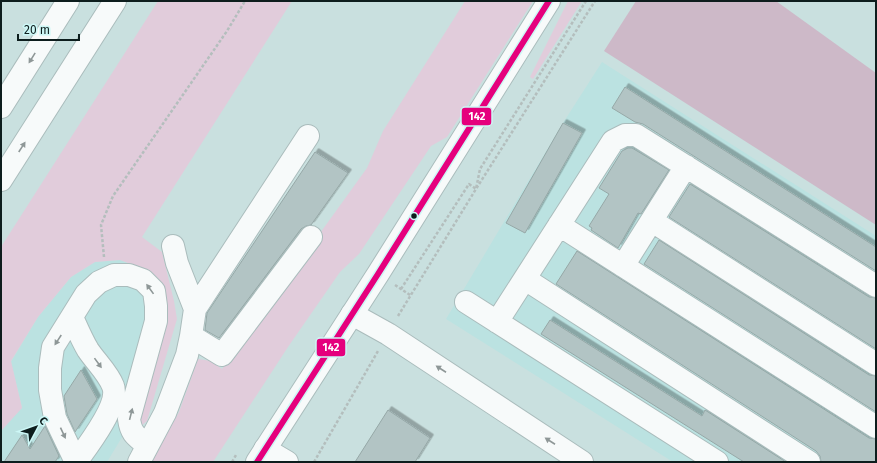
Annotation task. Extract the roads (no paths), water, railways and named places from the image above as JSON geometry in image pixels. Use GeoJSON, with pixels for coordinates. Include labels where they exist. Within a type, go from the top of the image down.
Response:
{"type":"FeatureCollection","features":[{"type":"Feature","properties":{"kind":"main road"},"geometry":{"type":"LineString","coordinates":[[1,107],[68,1]]}},
{"type":"Feature","properties":{"kind":"main road"},"geometry":{"type":"LineString","coordinates":[[1,180],[115,1]]}},
{"type":"Feature","properties":{"kind":"main road"},"geometry":{"type":"LineString","coordinates":[[287,462],[261,455],[550,1]]}},
{"type":"Feature","properties":{"kind":"main road"},"geometry":{"type":"LineString","coordinates":[[497,322],[613,141],[625,135],[636,135],[876,286]]}},
{"type":"Feature","properties":{"kind":"main road"},"geometry":{"type":"LineString","coordinates":[[143,453],[165,413],[187,355],[195,309],[308,136]]}},
{"type":"Feature","properties":{"kind":"main road"},"geometry":{"type":"LineString","coordinates":[[623,266],[686,166]]}},
{"type":"Feature","properties":{"kind":"main road"},"geometry":{"type":"LineString","coordinates":[[652,221],[876,364]]}},
{"type":"Feature","properties":{"kind":"main road"},"geometry":{"type":"LineString","coordinates":[[559,225],[876,427]]}},
{"type":"Feature","properties":{"kind":"main road"},"geometry":{"type":"LineString","coordinates":[[191,336],[222,355],[311,237]]}},
{"type":"Feature","properties":{"kind":"main road"},"geometry":{"type":"LineString","coordinates":[[173,246],[177,263],[195,309]]}},
{"type":"Feature","properties":{"kind":"main road"},"geometry":{"type":"LineString","coordinates":[[76,462],[55,418],[50,390],[50,368],[53,347],[86,294],[99,282],[114,274],[129,275],[143,280],[154,291],[156,321],[129,419],[130,428],[143,453]]}},
{"type":"Feature","properties":{"kind":"main road"},"geometry":{"type":"LineString","coordinates":[[525,279],[809,462]]}},
{"type":"Feature","properties":{"kind":"main road"},"geometry":{"type":"LineString","coordinates":[[466,302],[717,462]]}},
{"type":"Feature","properties":{"kind":"main road"},"geometry":{"type":"LineString","coordinates":[[352,314],[388,334],[582,462]]}},
{"type":"Feature","properties":{"kind":"main road"},"geometry":{"type":"LineString","coordinates":[[72,317],[88,349],[114,387],[113,400],[107,413],[76,462]]}}]}
